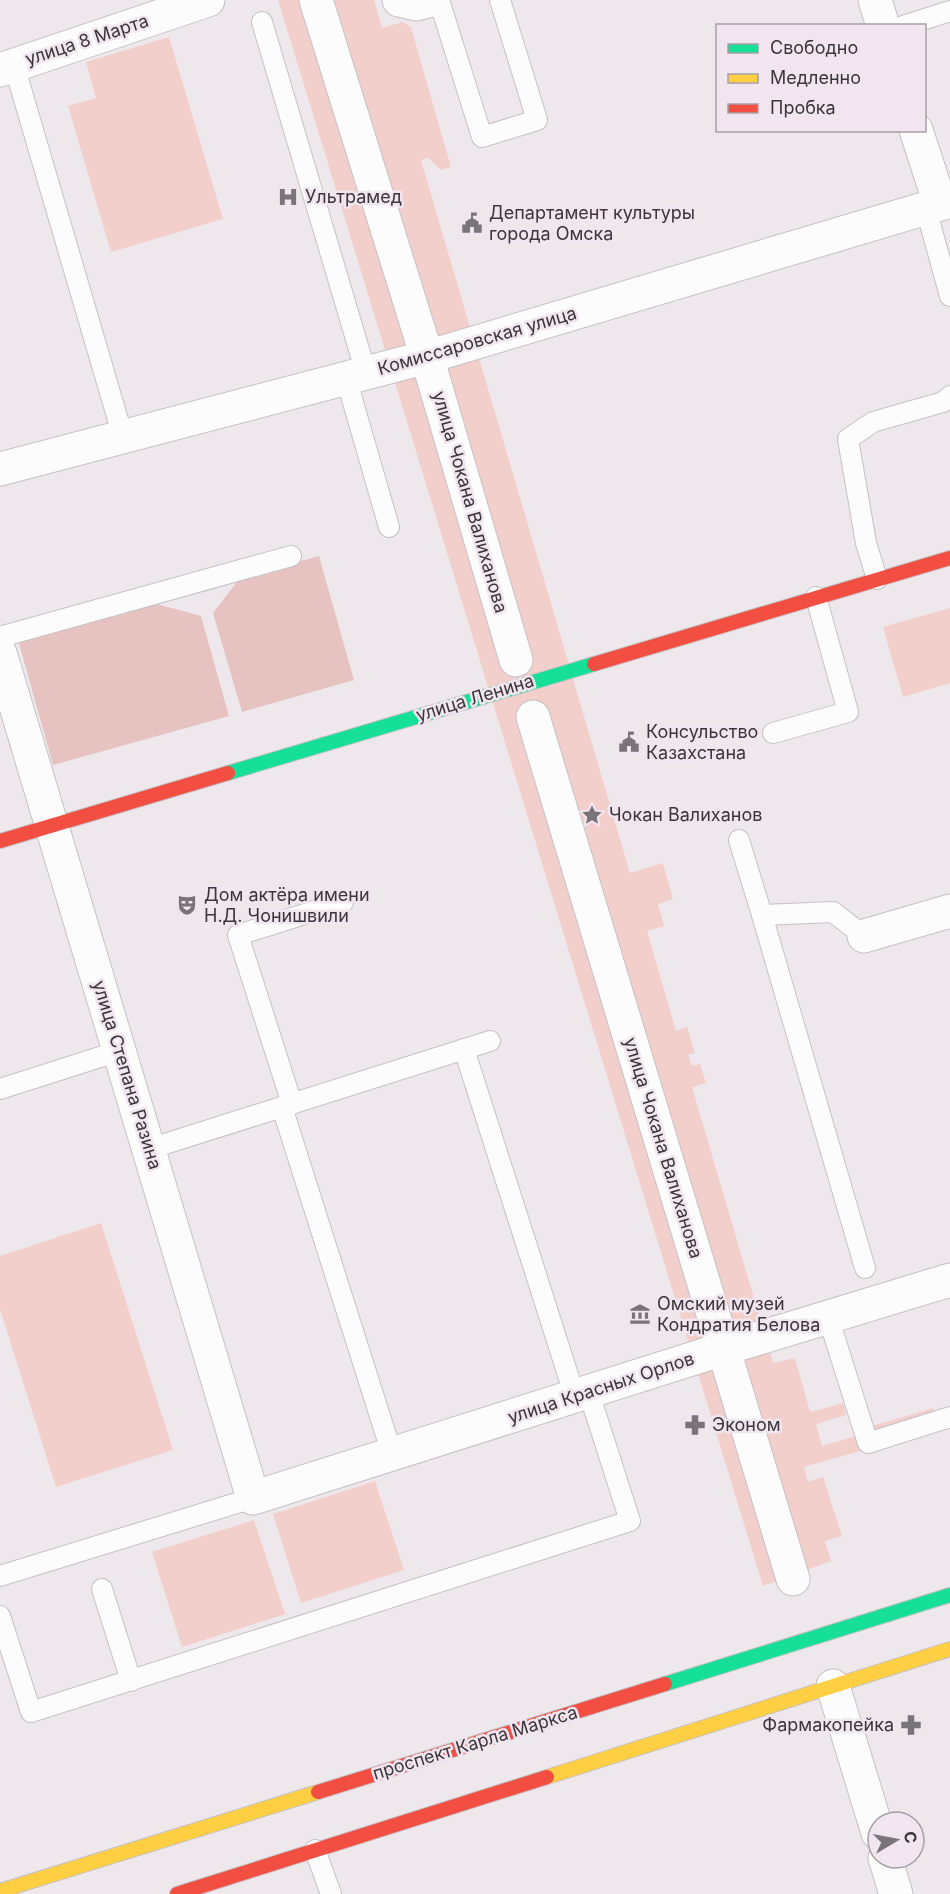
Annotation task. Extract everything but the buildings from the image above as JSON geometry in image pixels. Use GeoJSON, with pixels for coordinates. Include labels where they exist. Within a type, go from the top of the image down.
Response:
{"type":"FeatureCollection","features":[{"type":"Feature","properties":{"kind":"main road","name":"улица Ленина"},"geometry":{"type":"LineString","coordinates":[[0,841],[950,558]]}},
{"type":"Feature","properties":{"kind":"main road","name":"проспект Карла Маркса"},"geometry":{"type":"LineString","coordinates":[[0,1892],[950,1594]]}},
{"type":"Feature","properties":{"kind":"main road"},"geometry":{"type":"LineString","coordinates":[[177,1894],[950,1648]]}},
{"type":"Feature","properties":{"kind":"street","name":"улица 8 Марта"},"geometry":{"type":"LineString","coordinates":[[7,67],[208,0]]}},
{"type":"Feature","properties":{"kind":"street","name":"улица Чокана Валиханова"},"geometry":{"type":"LineString","coordinates":[[316,0],[427,357],[516,660]]}},
{"type":"Feature","properties":{"kind":"street"},"geometry":{"type":"LineString","coordinates":[[399,0],[416,4],[432,0]]}},
{"type":"Feature","properties":{"kind":"street"},"geometry":{"type":"LineString","coordinates":[[875,0],[882,24]]}},
{"type":"Feature","properties":{"kind":"street"},"geometry":{"type":"LineString","coordinates":[[917,132],[938,205]]}},
{"type":"Feature","properties":{"kind":"street","name":"Комиссаровская улица"},"geometry":{"type":"LineString","coordinates":[[0,469],[427,357],[938,205]]}},
{"type":"Feature","properties":{"kind":"street","name":"улица Степана Разина"},"geometry":{"type":"LineString","coordinates":[[0,653],[6,694],[52,825],[253,1498]]}},
{"type":"Feature","properties":{"kind":"street","name":"улица Чокана Валиханова"},"geometry":{"type":"LineString","coordinates":[[533,717],[793,1579]]}},
{"type":"Feature","properties":{"kind":"street"},"geometry":{"type":"LineString","coordinates":[[864,936],[950,911]]}},
{"type":"Feature","properties":{"kind":"street","name":"улица Красных Орлов"},"geometry":{"type":"LineString","coordinates":[[253,1498],[723,1349],[950,1280]]}},
{"type":"Feature","properties":{"kind":"street"},"geometry":{"type":"LineString","coordinates":[[833,1686],[871,1810]]}},
{"type":"Feature","properties":{"kind":"street"},"geometry":{"type":"LineString","coordinates":[[889,1870],[896,1894]]}},
{"type":"Feature","properties":{"kind":"lane"},"geometry":{"type":"LineString","coordinates":[[439,0],[482,137],[537,120],[500,0]]}},
{"type":"Feature","properties":{"kind":"lane"},"geometry":{"type":"LineString","coordinates":[[909,24],[950,11]]}},
{"type":"Feature","properties":{"kind":"lane"},"geometry":{"type":"LineString","coordinates":[[262,22],[356,376],[389,527]]}},
{"type":"Feature","properties":{"kind":"lane"},"geometry":{"type":"LineString","coordinates":[[7,67],[123,437]]}},
{"type":"Feature","properties":{"kind":"lane"},"geometry":{"type":"LineString","coordinates":[[938,205],[950,296]]}},
{"type":"Feature","properties":{"kind":"lane"},"geometry":{"type":"LineString","coordinates":[[876,579],[866,543],[848,439],[873,422],[943,402],[950,396]]}},
{"type":"Feature","properties":{"kind":"lane"},"geometry":{"type":"LineString","coordinates":[[0,637],[291,556]]}},
{"type":"Feature","properties":{"kind":"lane"},"geometry":{"type":"LineString","coordinates":[[773,733],[848,712],[816,597]]}},
{"type":"Feature","properties":{"kind":"lane"},"geometry":{"type":"LineString","coordinates":[[739,840],[865,1268]]}},
{"type":"Feature","properties":{"kind":"lane"},"geometry":{"type":"LineString","coordinates":[[342,902],[238,935],[392,1454]]}},
{"type":"Feature","properties":{"kind":"lane"},"geometry":{"type":"LineString","coordinates":[[762,915],[833,912],[864,936]]}},
{"type":"Feature","properties":{"kind":"lane"},"geometry":{"type":"LineString","coordinates":[[149,1149],[490,1041]]}},
{"type":"Feature","properties":{"kind":"lane"},"geometry":{"type":"LineString","coordinates":[[0,1616],[31,1712],[630,1521],[582,1395],[464,1049]]}},
{"type":"Feature","properties":{"kind":"lane"},"geometry":{"type":"LineString","coordinates":[[0,1089],[119,1051]]}},
{"type":"Feature","properties":{"kind":"lane"},"geometry":{"type":"LineString","coordinates":[[828,1317],[868,1443],[950,1417]]}},
{"type":"Feature","properties":{"kind":"lane"},"geometry":{"type":"LineString","coordinates":[[0,1576],[253,1498]]}},
{"type":"Feature","properties":{"kind":"lane"},"geometry":{"type":"LineString","coordinates":[[102,1589],[131,1681]]}},
{"type":"Feature","properties":{"kind":"lane"},"geometry":{"type":"LineString","coordinates":[[315,1850],[331,1894]]}},
{"type":"Feature","properties":{"kind":"shaded area"},"geometry":{"type":"Polygon","coordinates":[[[278,0],[374,0],[382,28],[403,22],[411,27],[451,167],[441,170],[428,158],[421,160],[630,873],[663,863],[673,899],[658,904],[664,926],[647,931],[676,1031],[687,1027],[695,1053],[688,1055],[692,1066],[700,1064],[706,1083],[692,1087],[773,1363],[795,1358],[810,1412],[843,1403],[846,1415],[816,1424],[822,1446],[856,1436],[855,1431],[933,1408],[937,1423],[859,1446],[860,1451],[804,1467],[808,1482],[823,1477],[842,1536],[825,1541],[831,1561],[763,1586],[278,0]]]}},
{"type":"Feature","properties":{"kind":"shaded area"},"geometry":{"type":"Polygon","coordinates":[[[169,37],[223,219],[111,252],[68,106],[96,98],[86,62],[169,37]]]}},
{"type":"Feature","properties":{"kind":"shaded area"},"geometry":{"type":"Polygon","coordinates":[[[319,556],[354,680],[242,712],[213,613],[240,578],[319,556]]]}},
{"type":"Feature","properties":{"kind":"shaded area"},"geometry":{"type":"Polygon","coordinates":[[[153,603],[201,616],[229,716],[53,765],[18,640],[153,603]]]}},
{"type":"Feature","properties":{"kind":"shaded area"},"geometry":{"type":"Polygon","coordinates":[[[950,608],[950,683],[903,697],[883,627],[950,608]]]}},
{"type":"Feature","properties":{"kind":"shaded area"},"geometry":{"type":"Polygon","coordinates":[[[101,1223],[173,1450],[56,1487],[0,1309],[0,1256],[101,1223]]]}},
{"type":"Feature","properties":{"kind":"shaded area"},"geometry":{"type":"Polygon","coordinates":[[[375,1481],[404,1570],[301,1603],[273,1514],[375,1481]]]}},
{"type":"Feature","properties":{"kind":"shaded area"},"geometry":{"type":"Polygon","coordinates":[[[254,1520],[285,1614],[182,1647],[152,1552],[254,1520]]]}},
{"type":"Feature","properties":{"kind":"traffic: fast"},"geometry":{"type":"LineString","coordinates":[[228,773],[594,664]]}},
{"type":"Feature","properties":{"kind":"traffic: fast"},"geometry":{"type":"LineString","coordinates":[[665,1684],[950,1595]]}},
{"type":"Feature","properties":{"kind":"traffic: slow"},"geometry":{"type":"LineString","coordinates":[[547,1777],[950,1649]]}},
{"type":"Feature","properties":{"kind":"traffic: slow"},"geometry":{"type":"LineString","coordinates":[[0,1891],[318,1792]]}},
{"type":"Feature","properties":{"kind":"traffic: jam"},"geometry":{"type":"LineString","coordinates":[[594,664],[950,558]]}},
{"type":"Feature","properties":{"kind":"traffic: jam"},"geometry":{"type":"LineString","coordinates":[[0,841],[228,773]]}},
{"type":"Feature","properties":{"kind":"traffic: jam"},"geometry":{"type":"LineString","coordinates":[[318,1792],[665,1684]]}},
{"type":"Feature","properties":{"kind":"traffic: jam"},"geometry":{"type":"LineString","coordinates":[[177,1894],[547,1777]]}},
{"type":"Feature","properties":{"kind":"place","name":"Ультрамед"},"geometry":{"type":"Point","coordinates":[288,197]}},
{"type":"Feature","properties":{"kind":"place","name":"Департамент культуры города Омска"},"geometry":{"type":"Point","coordinates":[472,223]}},
{"type":"Feature","properties":{"kind":"place","name":"Консульство Казахстана"},"geometry":{"type":"Point","coordinates":[629,742]}},
{"type":"Feature","properties":{"kind":"place","name":"Чокан Валиханов"},"geometry":{"type":"Point","coordinates":[592,815]}},
{"type":"Feature","properties":{"kind":"place","name":"Дом актёра имени Н.Д. Чонишвили"},"geometry":{"type":"Point","coordinates":[187,905]}},
{"type":"Feature","properties":{"kind":"place","name":"Омский музей Кондратия Белова"},"geometry":{"type":"Point","coordinates":[640,1314]}},
{"type":"Feature","properties":{"kind":"place","name":"Эконом"},"geometry":{"type":"Point","coordinates":[695,1425]}},
{"type":"Feature","properties":{"kind":"place","name":"Фармакопейка"},"geometry":{"type":"Point","coordinates":[911,1725]}}]}
